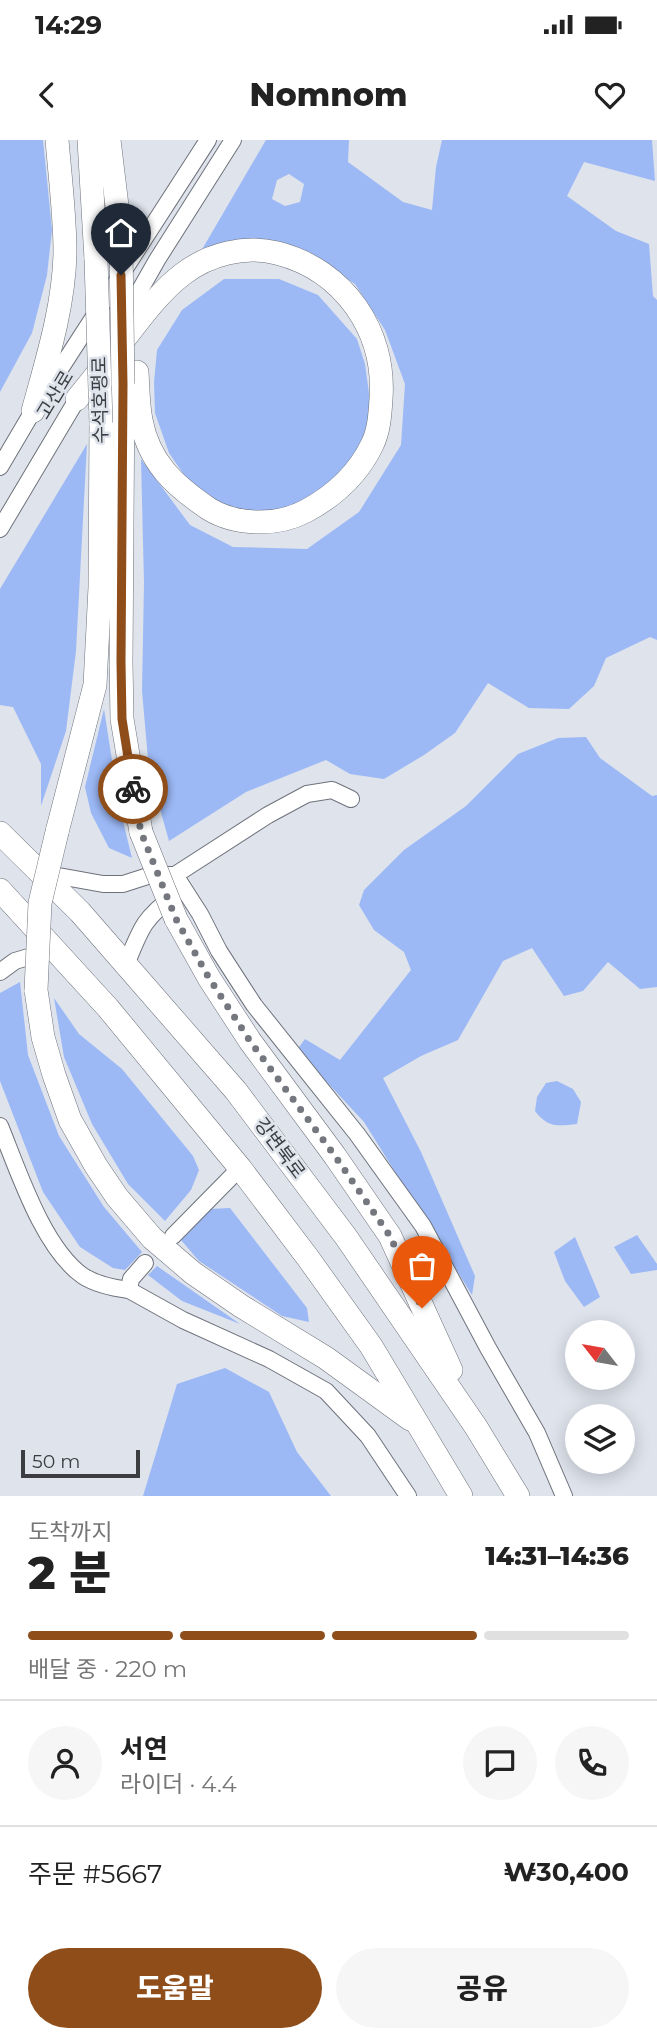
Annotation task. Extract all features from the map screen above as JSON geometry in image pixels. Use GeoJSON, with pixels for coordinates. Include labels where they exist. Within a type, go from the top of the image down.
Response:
{"type":"FeatureCollection","features":[{"type":"Feature","properties":{"kind":"highway"},"geometry":{"type":"LineString","coordinates":[[33,411],[54,331],[65,254],[57,140]]}},
{"type":"Feature","properties":{"kind":"highway","name":"수석호평로"},"geometry":{"type":"LineString","coordinates":[[89,140],[102,424],[100,587],[95,685],[40,903],[36,990],[43,1037],[70,1120],[96,1166],[152,1238],[193,1273],[241,1307],[326,1358],[419,1426]]}},
{"type":"Feature","properties":{"kind":"highway","name":"수석호평로"},"geometry":{"type":"LineString","coordinates":[[109,140],[118,214],[130,378],[121,662],[122,719],[141,832],[176,919],[209,978],[250,1041],[390,1236],[476,1427]]}},
{"type":"Feature","properties":{"kind":"highway"},"geometry":{"type":"LineString","coordinates":[[77,399],[150,306],[183,274],[213,257],[237,250],[264,250],[292,257],[324,274],[342,288],[355,304],[374,338],[380,363],[380,420],[372,445],[355,472],[321,503],[299,515],[276,522],[251,522],[214,512],[180,489],[169,478],[149,446],[130,378]]}},
{"type":"Feature","properties":{"kind":"highway","name":"강변북로"},"geometry":{"type":"LineString","coordinates":[[0,833],[80,912],[236,1091],[346,1237],[476,1427],[518,1496]]}},
{"type":"Feature","properties":{"kind":"highway"},"geometry":{"type":"LineString","coordinates":[[0,890],[56,948],[108,1008],[240,1168],[371,1346],[461,1496]]}},
{"type":"Feature","properties":{"kind":"street","name":"고산로"},"geometry":{"type":"LineString","coordinates":[[0,467],[33,411],[208,140]]}},
{"type":"Feature","properties":{"kind":"street","name":"고산로"},"geometry":{"type":"LineString","coordinates":[[0,529],[157,260],[233,140]]}},
{"type":"Feature","properties":{"kind":"street"},"geometry":{"type":"LineString","coordinates":[[126,965],[140,929],[179,882],[268,815],[307,794],[332,790],[351,799]]}},
{"type":"Feature","properties":{"kind":"street"},"geometry":{"type":"LineString","coordinates":[[41,873],[103,884],[123,884],[150,875],[179,882],[254,1005],[357,1135],[423,1226],[537,1433],[564,1496]]}},
{"type":"Feature","properties":{"kind":"street"},"geometry":{"type":"LineString","coordinates":[[0,972],[15,961],[56,948]]}},
{"type":"Feature","properties":{"kind":"street"},"geometry":{"type":"LineString","coordinates":[[0,1126],[32,1203],[59,1253],[83,1276],[107,1287],[129,1290],[183,1320],[269,1359],[326,1391],[368,1436],[408,1496]]}},
{"type":"Feature","properties":{"kind":"street"},"geometry":{"type":"LineString","coordinates":[[173,1236],[240,1168]]}},
{"type":"Feature","properties":{"kind":"street"},"geometry":{"type":"LineString","coordinates":[[129,1290],[131,1279],[145,1263]]}},
{"type":"Feature","properties":{"kind":"shaded area"},"geometry":{"type":"Polygon","coordinates":[[[0,140],[43,140],[52,230],[47,275],[32,333],[0,392],[0,140]]]}},
{"type":"Feature","properties":{"kind":"shaded area"},"geometry":{"type":"Polygon","coordinates":[[[266,140],[349,140],[348,162],[403,202],[432,210],[436,167],[442,140],[652,140],[655,181],[584,162],[567,196],[616,231],[649,244],[653,296],[657,300],[657,640],[650,637],[606,658],[594,686],[569,709],[529,708],[488,683],[455,733],[384,779],[350,774],[326,760],[246,792],[169,841],[149,770],[142,691],[144,583],[141,459],[190,525],[233,547],[307,549],[359,512],[401,445],[405,384],[385,330],[355,284],[318,260],[197,258],[266,140]],[[289,174],[277,180],[272,199],[285,206],[300,202],[304,184],[289,174]]]}},
{"type":"Feature","properties":{"kind":"shaded area"},"geometry":{"type":"Polygon","coordinates":[[[224,279],[279,279],[318,295],[357,339],[365,364],[371,408],[363,444],[339,486],[303,509],[260,516],[217,502],[191,485],[169,453],[155,413],[157,350],[182,310],[224,279]]]}},
{"type":"Feature","properties":{"kind":"shaded area"},"geometry":{"type":"Polygon","coordinates":[[[87,444],[76,651],[66,731],[41,806],[41,764],[13,707],[0,705],[0,589],[87,444]]]}},
{"type":"Feature","properties":{"kind":"shaded area"},"geometry":{"type":"Polygon","coordinates":[[[104,709],[119,805],[132,858],[109,848],[91,813],[85,787],[104,709]]]}},
{"type":"Feature","properties":{"kind":"shaded area"},"geometry":{"type":"Polygon","coordinates":[[[586,737],[600,758],[652,796],[657,795],[657,987],[640,989],[608,962],[583,991],[564,996],[532,948],[503,961],[458,1040],[421,1056],[383,1078],[421,1152],[475,1276],[472,1295],[364,1122],[297,1050],[305,1039],[340,1060],[411,970],[404,952],[374,930],[359,905],[364,890],[404,850],[466,806],[518,754],[558,738],[586,737]]]}},
{"type":"Feature","properties":{"kind":"shaded area"},"geometry":{"type":"Polygon","coordinates":[[[20,982],[28,1055],[59,1136],[104,1207],[142,1252],[125,1270],[113,1268],[80,1247],[43,1192],[0,1081],[0,993],[20,982]]]}},
{"type":"Feature","properties":{"kind":"shaded area"},"geometry":{"type":"Polygon","coordinates":[[[54,998],[79,1034],[122,1069],[193,1156],[199,1170],[191,1190],[165,1221],[128,1184],[92,1124],[64,1057],[54,998]]]}},
{"type":"Feature","properties":{"kind":"shaded area"},"geometry":{"type":"Polygon","coordinates":[[[557,1081],[573,1089],[581,1102],[577,1124],[553,1125],[535,1111],[537,1097],[546,1083],[557,1081]]]}},
{"type":"Feature","properties":{"kind":"shaded area"},"geometry":{"type":"Polygon","coordinates":[[[230,1208],[307,1308],[309,1322],[282,1316],[199,1261],[181,1240],[210,1209],[230,1208]]]}},
{"type":"Feature","properties":{"kind":"shaded area"},"geometry":{"type":"Polygon","coordinates":[[[637,1235],[657,1264],[657,1270],[631,1274],[614,1247],[637,1235]]]}},
{"type":"Feature","properties":{"kind":"shaded area"},"geometry":{"type":"Polygon","coordinates":[[[575,1237],[600,1297],[584,1307],[565,1281],[554,1252],[575,1237]]]}},
{"type":"Feature","properties":{"kind":"shaded area"},"geometry":{"type":"Polygon","coordinates":[[[157,1266],[240,1324],[182,1301],[148,1275],[157,1266]]]}},
{"type":"Feature","properties":{"kind":"shaded area"},"geometry":{"type":"Polygon","coordinates":[[[225,1368],[269,1392],[297,1452],[331,1496],[143,1496],[177,1384],[225,1368]]]}},
{"type":"Feature","properties":{"kind":"way so far"},"geometry":{"type":"LineString","coordinates":[[133,789],[141,832],[176,919],[209,978],[250,1041],[390,1236],[422,1308]]}},
{"type":"Feature","properties":{"kind":"route"},"geometry":{"type":"LineString","coordinates":[[121,275],[122,719],[133,789]]}}]}
